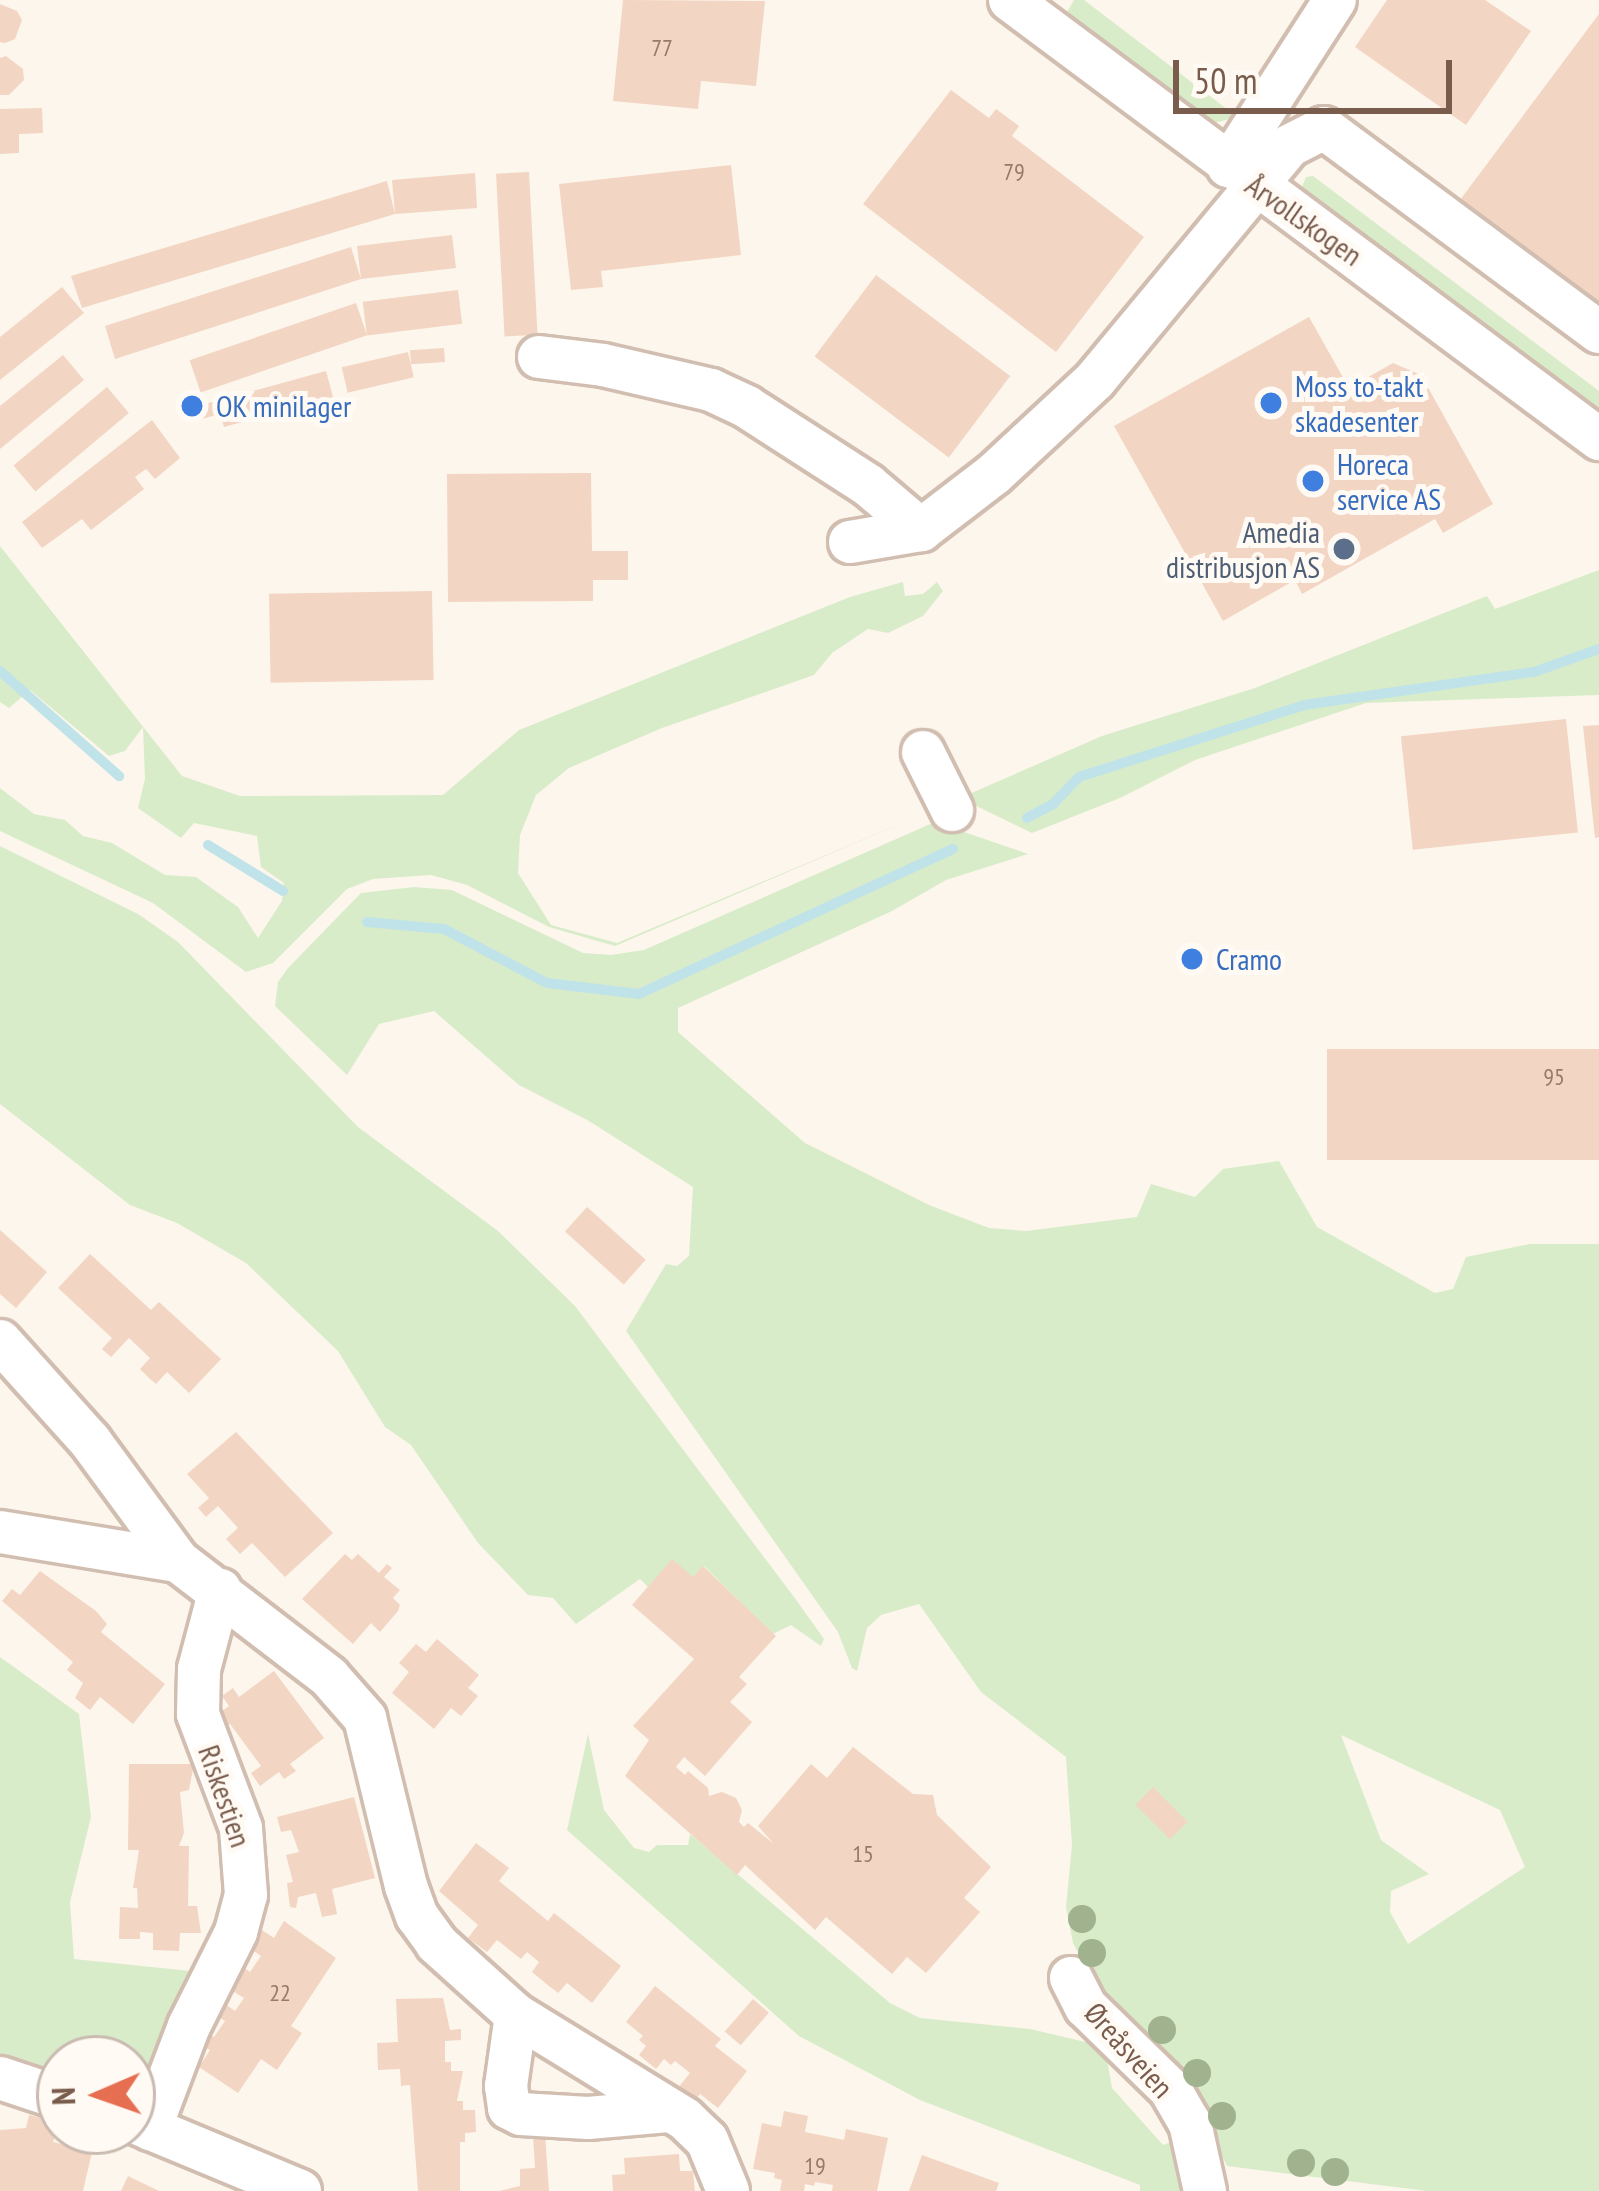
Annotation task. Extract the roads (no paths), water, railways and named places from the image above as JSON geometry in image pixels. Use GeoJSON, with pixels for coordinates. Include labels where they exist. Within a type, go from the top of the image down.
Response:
{"type":"FeatureCollection","features":[{"type":"Feature","properties":{"kind":"street","name":"Årvollskogen"},"geometry":{"type":"LineString","coordinates":[[1010,0],[1599,439]]}},
{"type":"Feature","properties":{"kind":"street"},"geometry":{"type":"LineString","coordinates":[[850,542],[921,530],[949,513],[1095,380],[1243,176],[1336,0]]}},
{"type":"Feature","properties":{"kind":"street"},"geometry":{"type":"LineString","coordinates":[[1243,176],[1324,128],[1599,332]]}},
{"type":"Feature","properties":{"kind":"street"},"geometry":{"type":"LineString","coordinates":[[539,357],[603,364],[711,389],[747,406],[868,485],[921,530]]}},
{"type":"Feature","properties":{"kind":"street"},"geometry":{"type":"LineString","coordinates":[[923,752],[952,810]]}},
{"type":"Feature","properties":{"kind":"street"},"geometry":{"type":"LineString","coordinates":[[0,1341],[90,1442],[178,1561],[329,1677],[364,1718],[417,1916],[437,1944],[516,2015],[668,2110],[706,2140],[728,2191]]}},
{"type":"Feature","properties":{"kind":"street"},"geometry":{"type":"LineString","coordinates":[[0,1532],[178,1561]]}},
{"type":"Feature","properties":{"kind":"street","name":"Riskestien"},"geometry":{"type":"LineString","coordinates":[[156,2094],[236,1932],[246,1895],[242,1828],[198,1714],[199,1670],[220,1590]]}},
{"type":"Feature","properties":{"kind":"street","name":"Øreåsveien"},"geometry":{"type":"LineString","coordinates":[[1071,1978],[1086,2007],[1170,2089],[1190,2123],[1205,2191]]}},
{"type":"Feature","properties":{"kind":"street"},"geometry":{"type":"LineString","coordinates":[[516,2015],[506,2086],[509,2108],[536,2116],[588,2118],[668,2110]]}},
{"type":"Feature","properties":{"kind":"street"},"geometry":{"type":"LineString","coordinates":[[0,2078],[36,2090]]}},
{"type":"Feature","properties":{"kind":"street"},"geometry":{"type":"LineString","coordinates":[[156,2131],[300,2191]]}},
{"type":"Feature","properties":{"kind":"waterway"},"geometry":{"type":"LineString","coordinates":[[1027,818],[1053,804],[1079,777],[1304,705],[1534,672],[1599,649]]}},
{"type":"Feature","properties":{"kind":"waterway"},"geometry":{"type":"LineString","coordinates":[[0,671],[119,776]]}},
{"type":"Feature","properties":{"kind":"waterway"},"geometry":{"type":"LineString","coordinates":[[208,845],[283,891]]}},
{"type":"Feature","properties":{"kind":"waterway"},"geometry":{"type":"LineString","coordinates":[[367,922],[444,929],[547,983],[639,994],[953,849]]}},
{"type":"Feature","properties":{"kind":"place","name":"Moss to-takt skadesenter"},"geometry":{"type":"Point","coordinates":[1271,403]}},
{"type":"Feature","properties":{"kind":"place","name":"OK minilager"},"geometry":{"type":"Point","coordinates":[192,406]}},
{"type":"Feature","properties":{"kind":"place","name":"Horeca service AS"},"geometry":{"type":"Point","coordinates":[1313,481]}},
{"type":"Feature","properties":{"kind":"place","name":"Amedia distribusjon AS"},"geometry":{"type":"Point","coordinates":[1344,549]}},
{"type":"Feature","properties":{"kind":"place","name":"Cramo"},"geometry":{"type":"Point","coordinates":[1192,959]}}]}
